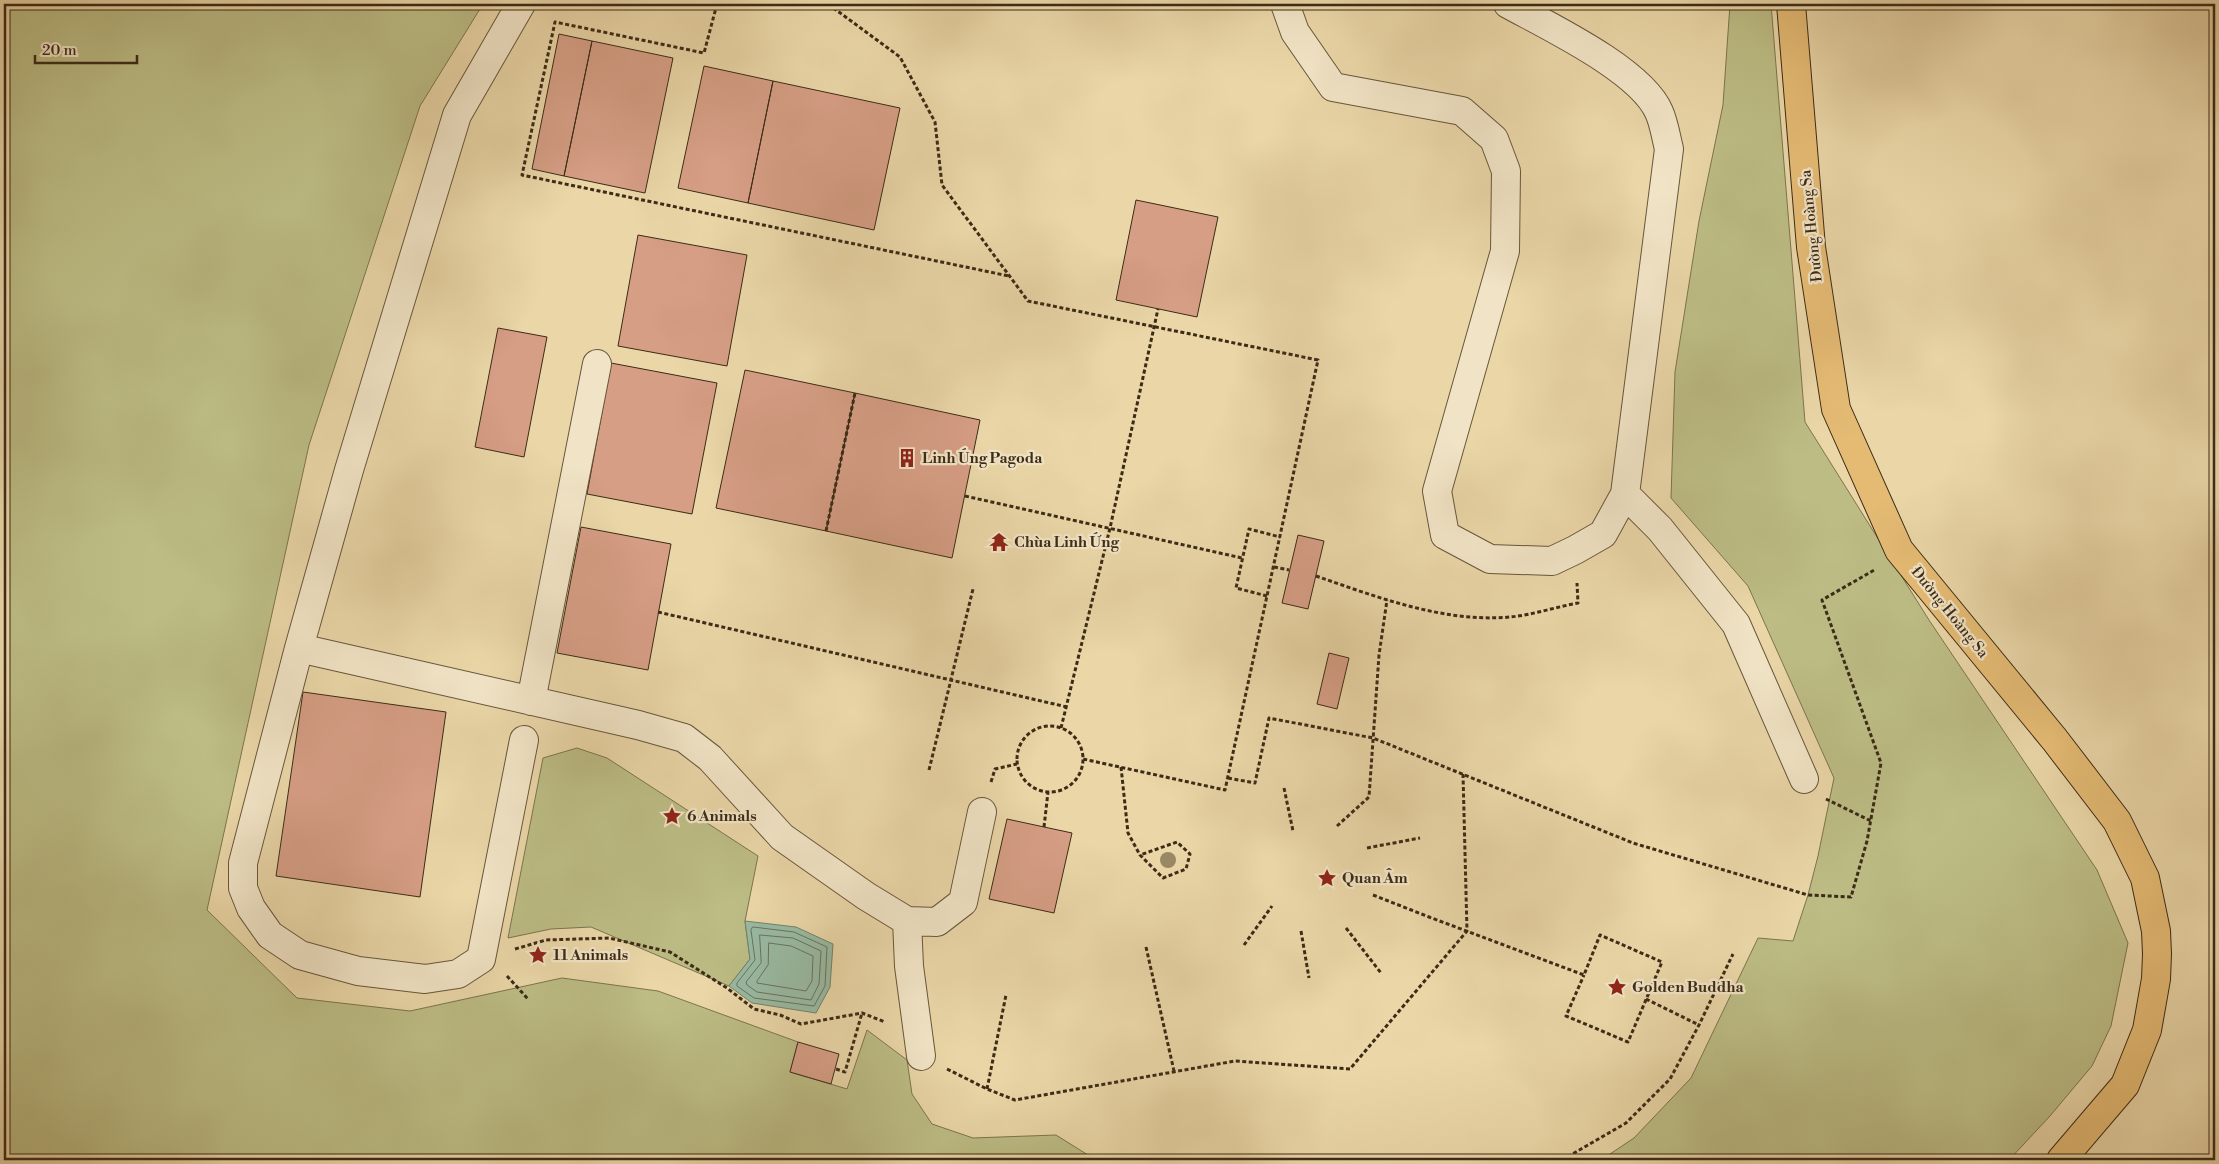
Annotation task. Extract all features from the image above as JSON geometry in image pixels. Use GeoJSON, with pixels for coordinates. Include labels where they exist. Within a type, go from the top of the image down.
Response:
{"type":"FeatureCollection","features":[{"type":"Feature","properties":{"kind":"main road","name":"Đường Hoàng Sa"},"geometry":{"type":"LineString","coordinates":[[1791,4],[1811,247],[1836,409],[1899,550],[2055,740],[2117,821],[2145,878],[2156,931],[2157,954],[2156,979],[2147,1030],[2125,1085],[2061,1160]]}},
{"type":"Feature","properties":{"kind":"lane"},"geometry":{"type":"LineString","coordinates":[[521,4],[457,115],[351,460],[299,648],[243,863],[243,888],[251,908],[270,936],[300,955],[358,971],[425,980],[458,974],[481,959],[524,740]]}},
{"type":"Feature","properties":{"kind":"lane"},"geometry":{"type":"LineString","coordinates":[[1285,4],[1295,32],[1333,87],[1462,111],[1494,139],[1506,171],[1505,252],[1437,491],[1445,535],[1490,559],[1552,561],[1603,534],[1625,494],[1669,149],[1659,112],[1640,84],[1576,40],[1508,4]]}},
{"type":"Feature","properties":{"kind":"lane"},"geometry":{"type":"LineString","coordinates":[[531,701],[597,364]]}},
{"type":"Feature","properties":{"kind":"lane"},"geometry":{"type":"LineString","coordinates":[[1625,494],[1660,529],[1736,624],[1804,779]]}},
{"type":"Feature","properties":{"kind":"lane"},"geometry":{"type":"LineString","coordinates":[[299,648],[638,725],[684,738],[710,758],[782,837],[866,896],[907,921],[937,922],[962,902],[982,812]]}},
{"type":"Feature","properties":{"kind":"lane"},"geometry":{"type":"LineString","coordinates":[[907,921],[908,966],[921,1056]]}},
{"type":"Feature","properties":{"kind":"path"},"geometry":{"type":"LineString","coordinates":[[717,4],[704,53],[555,22],[522,175],[1009,276]]}},
{"type":"Feature","properties":{"kind":"path"},"geometry":{"type":"LineString","coordinates":[[828,4],[900,58],[935,122],[942,185],[1028,301],[1318,360],[1225,790],[1084,759]]}},
{"type":"Feature","properties":{"kind":"path"},"geometry":{"type":"LineString","coordinates":[[1062,728],[1110,528],[1158,309]]}},
{"type":"Feature","properties":{"kind":"path"},"geometry":{"type":"LineString","coordinates":[[826,531],[855,393]]}},
{"type":"Feature","properties":{"kind":"path"},"geometry":{"type":"LineString","coordinates":[[965,496],[1242,558]]}},
{"type":"Feature","properties":{"kind":"path"},"geometry":{"type":"LineString","coordinates":[[1268,596],[1236,588],[1242,558],[1249,529],[1280,537]]}},
{"type":"Feature","properties":{"kind":"path"},"geometry":{"type":"LineString","coordinates":[[1228,778],[1255,783],[1269,718],[1373,738],[1633,843],[1808,895],[1852,897],[1871,821],[1881,763],[1822,600],[1869,574],[1899,550]]}},
{"type":"Feature","properties":{"kind":"path"},"geometry":{"type":"LineString","coordinates":[[1274,567],[1290,570]]}},
{"type":"Feature","properties":{"kind":"path"},"geometry":{"type":"LineString","coordinates":[[1316,576],[1388,600],[1465,617],[1510,617],[1578,602]]}},
{"type":"Feature","properties":{"kind":"path"},"geometry":{"type":"LineString","coordinates":[[929,770],[973,588]]}},
{"type":"Feature","properties":{"kind":"path"},"geometry":{"type":"LineString","coordinates":[[1337,826],[1370,797],[1379,655],[1388,600]]}},
{"type":"Feature","properties":{"kind":"path"},"geometry":{"type":"LineString","coordinates":[[658,612],[1066,707]]}},
{"type":"Feature","properties":{"kind":"path"},"geometry":{"type":"LineString","coordinates":[[1050,726],[1062,728],[1077,740],[1084,759],[1077,779],[1069,787],[1059,791],[1048,792],[1037,790],[1028,784],[1021,775],[1017,764],[1018,752],[1022,742],[1039,728],[1050,726]]}},
{"type":"Feature","properties":{"kind":"path"},"geometry":{"type":"LineString","coordinates":[[1121,767],[1128,833],[1140,854],[1163,878],[1186,869],[1190,854],[1177,842],[1140,854]]}},
{"type":"Feature","properties":{"kind":"path"},"geometry":{"type":"LineString","coordinates":[[921,1056],[987,1089],[1015,1100],[1235,1061],[1350,1069],[1467,931],[1463,774]]}},
{"type":"Feature","properties":{"kind":"path"},"geometry":{"type":"LineString","coordinates":[[1804,779],[1808,791],[1871,821]]}},
{"type":"Feature","properties":{"kind":"path"},"geometry":{"type":"LineString","coordinates":[[1284,788],[1292,831]]}},
{"type":"Feature","properties":{"kind":"path"},"geometry":{"type":"LineString","coordinates":[[1044,827],[1048,792]]}},
{"type":"Feature","properties":{"kind":"path"},"geometry":{"type":"LineString","coordinates":[[1367,848],[1420,838]]}},
{"type":"Feature","properties":{"kind":"path"},"geometry":{"type":"LineString","coordinates":[[1374,895],[1584,974]]}},
{"type":"Feature","properties":{"kind":"path"},"geometry":{"type":"LineString","coordinates":[[1244,945],[1272,906]]}},
{"type":"Feature","properties":{"kind":"path"},"geometry":{"type":"LineString","coordinates":[[1346,928],[1380,973]]}},
{"type":"Feature","properties":{"kind":"path"},"geometry":{"type":"LineString","coordinates":[[1301,931],[1309,978]]}},
{"type":"Feature","properties":{"kind":"path"},"geometry":{"type":"LineString","coordinates":[[1600,935],[1662,962],[1628,1042],[1566,1016],[1584,974],[1600,935]]}},
{"type":"Feature","properties":{"kind":"path"},"geometry":{"type":"LineString","coordinates":[[481,959],[555,939],[609,938],[670,952],[727,988],[754,1009],[780,1015],[801,1024],[862,1013],[845,1072],[836,1069]]}},
{"type":"Feature","properties":{"kind":"path"},"geometry":{"type":"LineString","coordinates":[[1146,947],[1174,1071]]}},
{"type":"Feature","properties":{"kind":"path"},"geometry":{"type":"LineString","coordinates":[[1562,1160],[1626,1123],[1670,1079],[1699,1025],[1733,954]]}},
{"type":"Feature","properties":{"kind":"path"},"geometry":{"type":"LineString","coordinates":[[987,1089],[1006,995]]}},
{"type":"Feature","properties":{"kind":"path"},"geometry":{"type":"LineString","coordinates":[[1646,999],[1699,1025]]}},
{"type":"Feature","properties":{"kind":"shaded area"},"geometry":{"type":"Polygon","coordinates":[[[4,4],[483,4],[420,106],[309,445],[207,910],[297,998],[410,1011],[562,978],[658,991],[798,1042],[790,1072],[847,1089],[867,1030],[907,1060],[912,1094],[932,1124],[973,1138],[1056,1135],[1096,1160],[4,1160],[4,4]]]}},
{"type":"Feature","properties":{"kind":"shaded area"},"geometry":{"type":"Polygon","coordinates":[[[1730,4],[1771,4],[1805,422],[1929,620],[2097,870],[2128,943],[2111,1026],[2092,1066],[2050,1116],[2009,1160],[1601,1160],[1634,1138],[1691,1078],[1758,938],[1793,941],[1818,856],[1834,778],[1748,586],[1671,498],[1675,372],[1699,221],[1723,105],[1730,4]]]}},
{"type":"Feature","properties":{"kind":"shaded area"},"geometry":{"type":"Polygon","coordinates":[[[577,748],[607,758],[758,856],[745,921],[750,959],[729,986],[591,927],[551,929],[508,938],[543,758],[577,748]]]}},
{"type":"Feature","properties":{"kind":"water"},"geometry":{"type":"Polygon","coordinates":[[[745,921],[796,927],[833,944],[830,987],[816,1013],[752,1003],[729,986],[750,959],[745,921]]]}},
{"type":"Feature","properties":{"kind":"building"},"geometry":{"type":"Polygon","coordinates":[[[559,34],[592,41],[564,176],[532,169],[559,34]]]}},
{"type":"Feature","properties":{"kind":"building"},"geometry":{"type":"Polygon","coordinates":[[[592,41],[673,58],[645,193],[564,176],[592,41]]]}},
{"type":"Feature","properties":{"kind":"building"},"geometry":{"type":"Polygon","coordinates":[[[704,66],[773,81],[748,203],[678,188],[704,66]]]}},
{"type":"Feature","properties":{"kind":"building"},"geometry":{"type":"Polygon","coordinates":[[[773,81],[900,108],[874,230],[748,203],[773,81]]]}},
{"type":"Feature","properties":{"kind":"building"},"geometry":{"type":"Polygon","coordinates":[[[1136,200],[1218,217],[1197,317],[1116,300],[1136,200]]]}},
{"type":"Feature","properties":{"kind":"building"},"geometry":{"type":"Polygon","coordinates":[[[638,235],[747,255],[727,366],[618,346],[638,235]]]}},
{"type":"Feature","properties":{"kind":"building"},"geometry":{"type":"Polygon","coordinates":[[[498,328],[547,337],[524,457],[475,447],[498,328]]]}},
{"type":"Feature","properties":{"kind":"building"},"geometry":{"type":"Polygon","coordinates":[[[611,363],[717,383],[692,514],[587,494],[611,363]]]}},
{"type":"Feature","properties":{"kind":"building"},"geometry":{"type":"Polygon","coordinates":[[[745,370],[855,393],[826,531],[716,508],[745,370]]]}},
{"type":"Feature","properties":{"kind":"building","name":"Linh Úng Pagoda"},"geometry":{"type":"Polygon","coordinates":[[[855,393],[980,420],[952,558],[826,531],[855,393]]]}},
{"type":"Feature","properties":{"kind":"building"},"geometry":{"type":"Polygon","coordinates":[[[581,527],[671,544],[648,670],[557,653],[581,527]]]}},
{"type":"Feature","properties":{"kind":"building"},"geometry":{"type":"Polygon","coordinates":[[[1298,535],[1324,541],[1308,609],[1282,603],[1298,535]]]}},
{"type":"Feature","properties":{"kind":"building"},"geometry":{"type":"Polygon","coordinates":[[[1329,653],[1349,658],[1337,709],[1317,704],[1329,653]]]}},
{"type":"Feature","properties":{"kind":"building"},"geometry":{"type":"Polygon","coordinates":[[[303,692],[446,712],[420,897],[276,876],[303,692]]]}},
{"type":"Feature","properties":{"kind":"building"},"geometry":{"type":"Polygon","coordinates":[[[1007,819],[1072,833],[1054,913],[989,899],[1007,819]]]}},
{"type":"Feature","properties":{"kind":"building"},"geometry":{"type":"Polygon","coordinates":[[[798,1042],[839,1054],[831,1084],[790,1072],[798,1042]]]}},
{"type":"Feature","properties":{"kind":"place","name":"Linh Úng Pagoda"},"geometry":{"type":"Point","coordinates":[907,458]}},
{"type":"Feature","properties":{"kind":"place","name":"Chùa Linh Ứng"},"geometry":{"type":"Point","coordinates":[999,542]}},
{"type":"Feature","properties":{"kind":"place","name":"6 Animals"},"geometry":{"type":"Point","coordinates":[672,816]}},
{"type":"Feature","properties":{"kind":"place","name":"Quan Âm"},"geometry":{"type":"Point","coordinates":[1327,878]}},
{"type":"Feature","properties":{"kind":"place","name":"11 Animals"},"geometry":{"type":"Point","coordinates":[538,955]}},
{"type":"Feature","properties":{"kind":"place","name":"Golden Buddha"},"geometry":{"type":"Point","coordinates":[1617,987]}}]}
